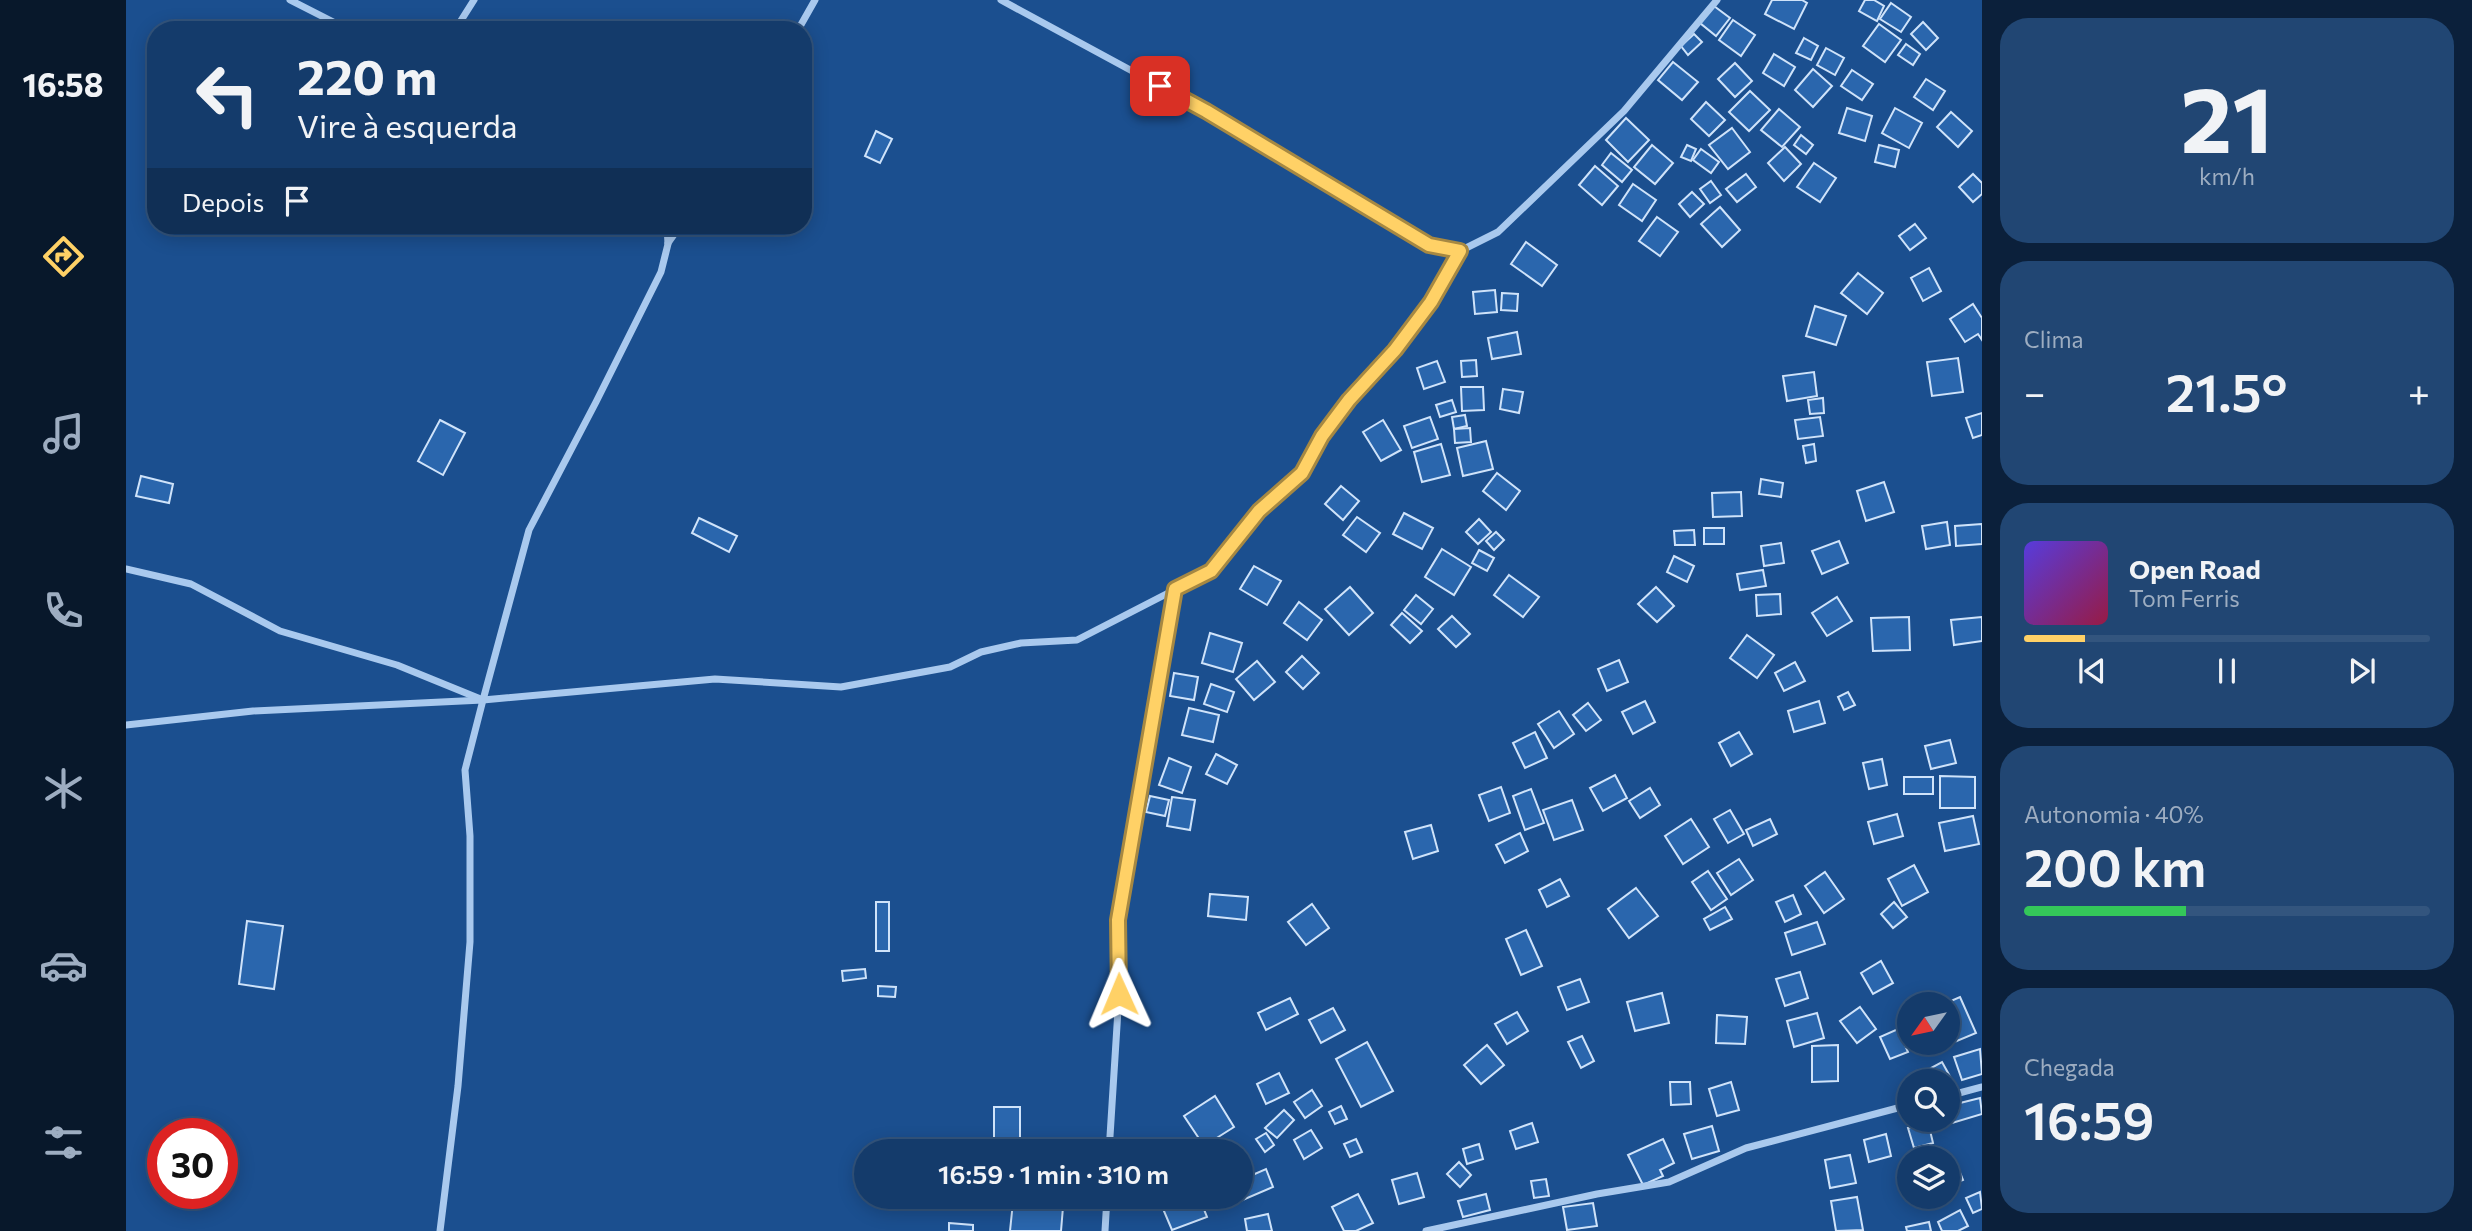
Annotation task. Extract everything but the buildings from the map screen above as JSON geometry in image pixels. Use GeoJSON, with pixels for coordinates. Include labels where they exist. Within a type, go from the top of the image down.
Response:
{"type":"FeatureCollection","features":[{"type":"Feature","properties":{"kind":"street"},"geometry":{"type":"LineString","coordinates":[[290,0],[331,21]]}},
{"type":"Feature","properties":{"kind":"street"},"geometry":{"type":"LineString","coordinates":[[461,21],[474,0]]}},
{"type":"Feature","properties":{"kind":"street"},"geometry":{"type":"LineString","coordinates":[[803,21],[815,0]]}},
{"type":"Feature","properties":{"kind":"street"},"geometry":{"type":"LineString","coordinates":[[1000,0],[1206,111],[1429,245],[1460,251]]}},
{"type":"Feature","properties":{"kind":"street"},"geometry":{"type":"LineString","coordinates":[[126,725],[253,711],[483,700],[715,679],[841,687],[950,667],[981,652],[1021,643],[1077,640],[1211,571],[1259,511],[1302,473],[1322,436],[1349,400],[1395,350],[1431,302],[1460,251],[1498,232],[1624,111],[1717,0]]}},
{"type":"Feature","properties":{"kind":"street"},"geometry":{"type":"LineString","coordinates":[[440,1231],[458,1086],[470,942],[470,836],[465,770],[529,530],[661,272],[668,235]]}},
{"type":"Feature","properties":{"kind":"street"},"geometry":{"type":"LineString","coordinates":[[668,244],[674,235]]}},
{"type":"Feature","properties":{"kind":"street"},"geometry":{"type":"LineString","coordinates":[[126,569],[191,584],[280,631],[397,665],[483,700]]}},
{"type":"Feature","properties":{"kind":"street"},"geometry":{"type":"LineString","coordinates":[[1110,1139],[1119,994],[1118,920],[1175,589]]}},
{"type":"Feature","properties":{"kind":"street"},"geometry":{"type":"LineString","coordinates":[[1960,1093],[1982,1087]]}},
{"type":"Feature","properties":{"kind":"street"},"geometry":{"type":"LineString","coordinates":[[1426,1231],[1597,1194],[1669,1182],[1746,1149],[1897,1108]]}},
{"type":"Feature","properties":{"kind":"street"},"geometry":{"type":"LineString","coordinates":[[1105,1231],[1106,1209]]}},
{"type":"Feature","properties":{"kind":"route"},"geometry":{"type":"LineString","coordinates":[[1119,994],[1118,920],[1175,589],[1211,571],[1259,511],[1302,473],[1322,436],[1349,400],[1395,350],[1431,302],[1460,251],[1429,245],[1160,86]]}}]}
